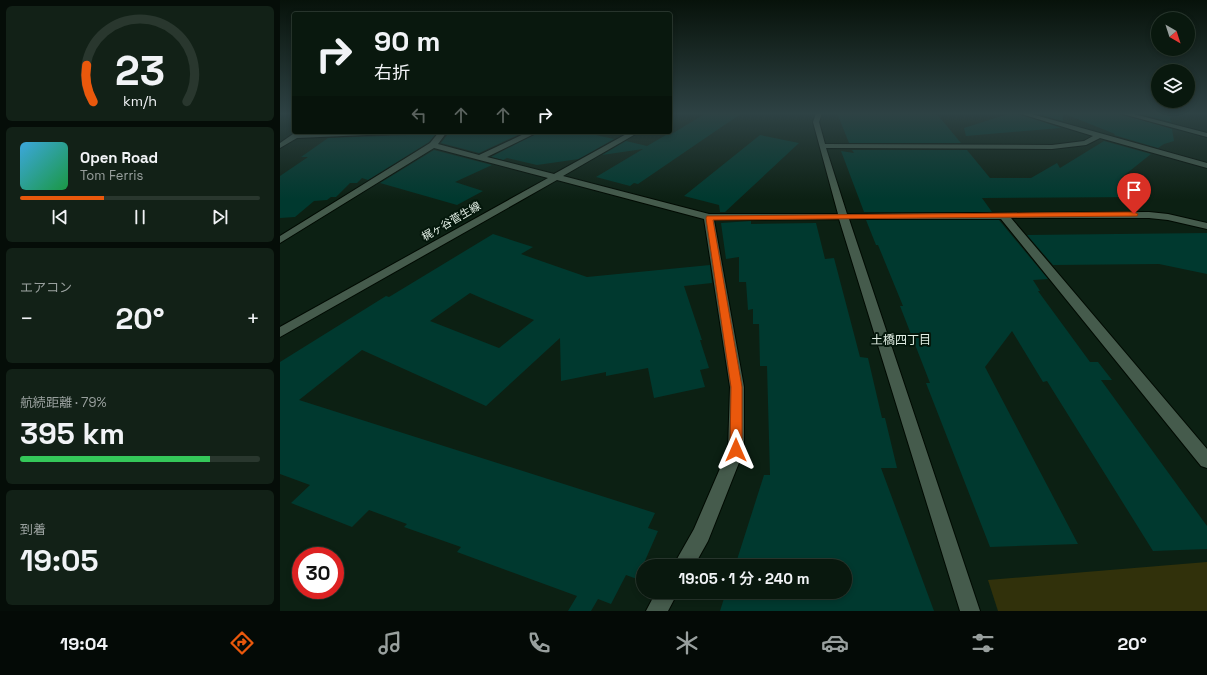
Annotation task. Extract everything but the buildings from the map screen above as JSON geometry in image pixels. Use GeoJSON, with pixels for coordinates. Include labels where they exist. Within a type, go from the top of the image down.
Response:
{"type":"FeatureCollection","features":[{"type":"Feature","properties":{"kind":"street"},"geometry":{"type":"LineString","coordinates":[[280,240],[433,145],[436,142]]}},
{"type":"Feature","properties":{"kind":"street"},"geometry":{"type":"LineString","coordinates":[[480,157],[513,142]]}},
{"type":"Feature","properties":{"kind":"street","name":"梶ヶ谷菅生線"},"geometry":{"type":"LineString","coordinates":[[280,333],[618,142]]}},
{"type":"Feature","properties":{"kind":"street"},"geometry":{"type":"LineString","coordinates":[[821,142],[843,216],[970,611]]}},
{"type":"Feature","properties":{"kind":"street"},"geometry":{"type":"LineString","coordinates":[[822,146],[1052,147],[1088,142]]}},
{"type":"Feature","properties":{"kind":"street"},"geometry":{"type":"LineString","coordinates":[[1122,142],[1207,166]]}},
{"type":"Feature","properties":{"kind":"street"},"geometry":{"type":"LineString","coordinates":[[433,145],[709,218],[1149,214],[1207,226]]}},
{"type":"Feature","properties":{"kind":"street"},"geometry":{"type":"LineString","coordinates":[[1003,215],[1207,461]]}},
{"type":"Feature","properties":{"kind":"street"},"geometry":{"type":"LineString","coordinates":[[687,559],[701,535],[736,450],[737,387],[709,218]]}},
{"type":"Feature","properties":{"kind":"street"},"geometry":{"type":"LineString","coordinates":[[656,611],[664,599]]}},
{"type":"Feature","properties":{"kind":"shaded area"},"geometry":{"type":"Polygon","coordinates":[[[1207,562],[1207,611],[998,611],[988,580],[1207,562]]]}},
{"type":"Feature","properties":{"kind":"district","name":"土橋四丁目"},"geometry":{"type":"Point","coordinates":[901,340]}},
{"type":"Feature","properties":{"kind":"route"},"geometry":{"type":"LineString","coordinates":[[736,450],[737,387],[709,218],[1134,214]]}}]}
